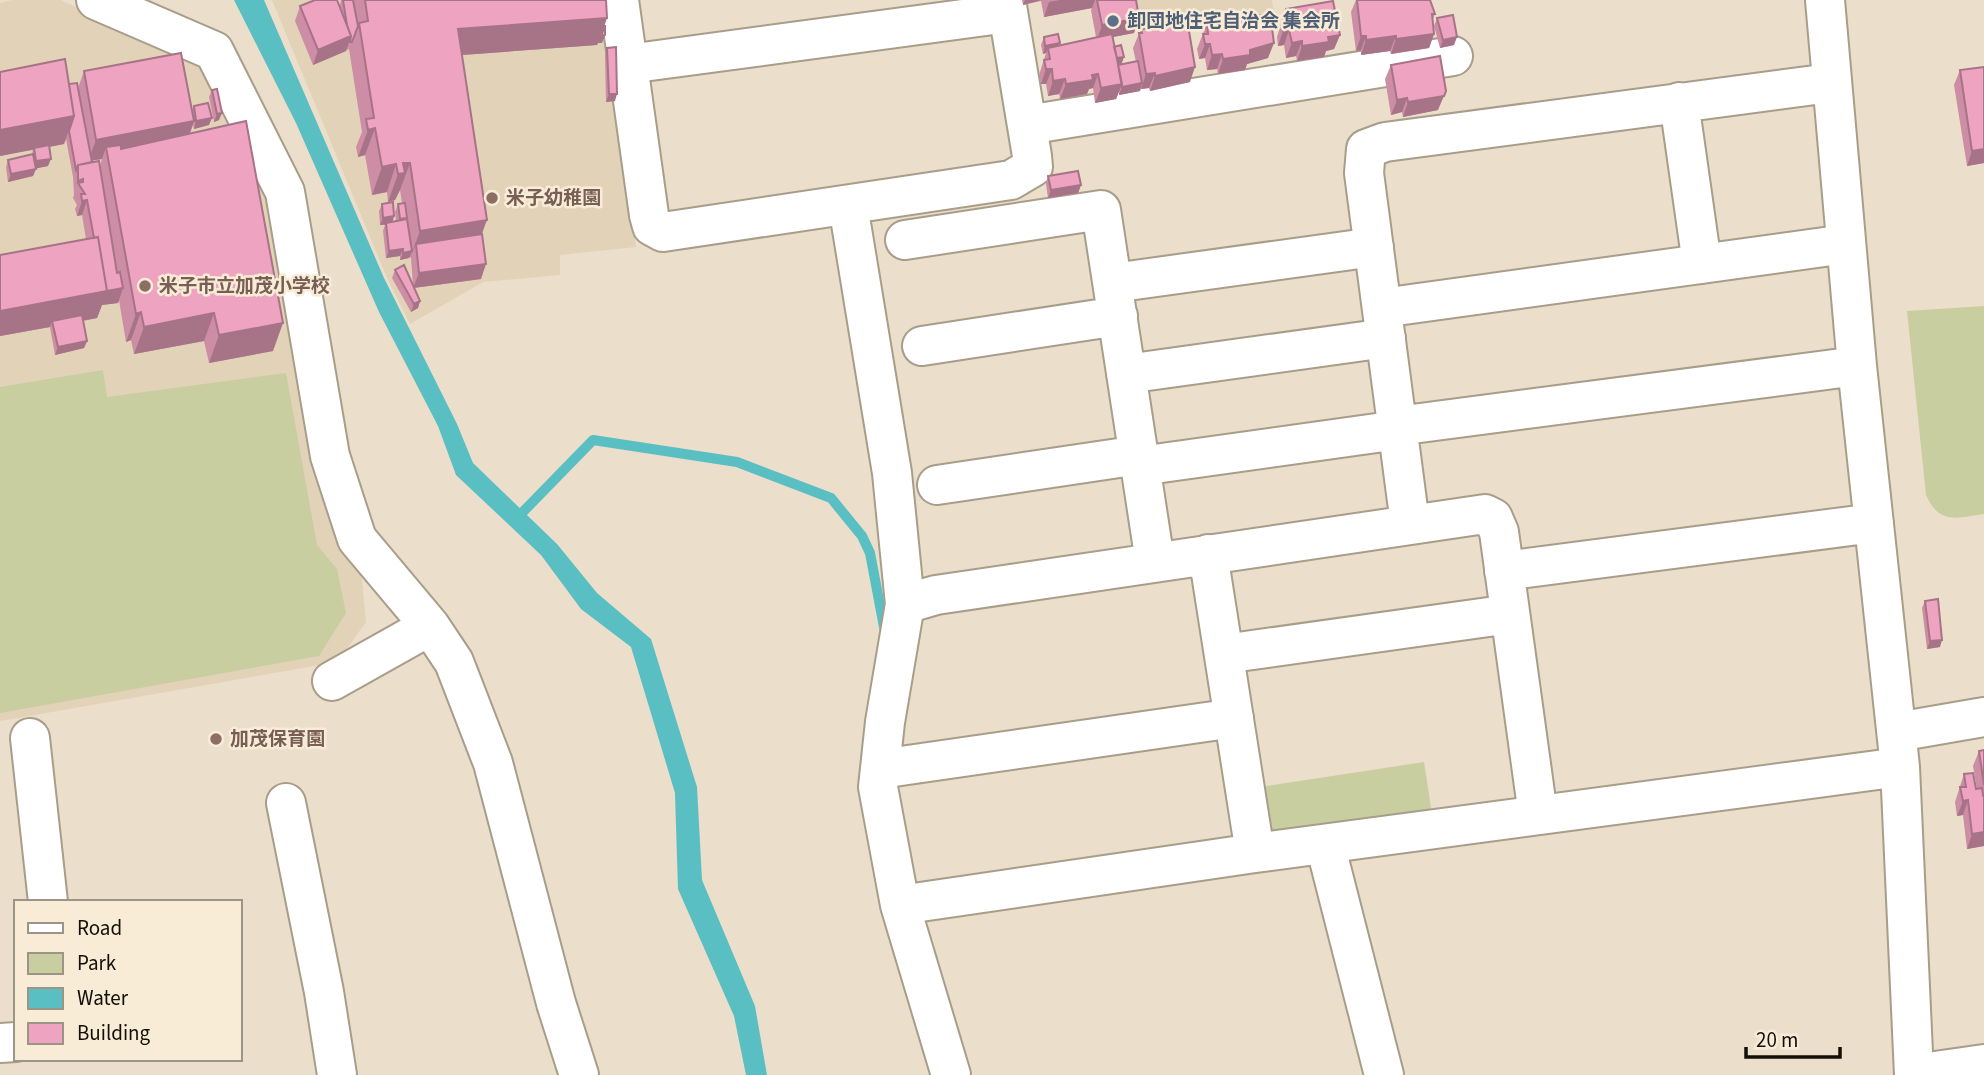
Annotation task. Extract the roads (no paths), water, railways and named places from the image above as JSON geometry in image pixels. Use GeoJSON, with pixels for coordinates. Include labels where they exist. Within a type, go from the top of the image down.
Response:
{"type":"FeatureCollection","features":[{"type":"Feature","properties":{"kind":"street"},"geometry":{"type":"LineString","coordinates":[[96,0],[214,51],[285,192],[330,456],[357,538],[430,626],[454,662],[493,763],[556,1003],[579,1075]]}},
{"type":"Feature","properties":{"kind":"street"},"geometry":{"type":"LineString","coordinates":[[619,0],[649,215],[652,226],[657,230],[848,205],[1018,178],[1033,167],[1007,6],[628,64]]}},
{"type":"Feature","properties":{"kind":"street"},"geometry":{"type":"LineString","coordinates":[[1825,0],[1830,83],[1857,366],[1898,750],[1914,1075],[1984,1064]]}},
{"type":"Feature","properties":{"kind":"street"},"geometry":{"type":"LineString","coordinates":[[1027,125],[1453,56]]}},
{"type":"Feature","properties":{"kind":"street"},"geometry":{"type":"LineString","coordinates":[[1410,524],[1363,156],[1366,149],[1374,145],[1830,83]]}},
{"type":"Feature","properties":{"kind":"street"},"geometry":{"type":"LineString","coordinates":[[1679,102],[1702,264]]}},
{"type":"Feature","properties":{"kind":"street"},"geometry":{"type":"LineString","coordinates":[[848,205],[892,473],[905,604],[878,787],[900,905],[951,1075]]}},
{"type":"Feature","properties":{"kind":"street"},"geometry":{"type":"LineString","coordinates":[[905,240],[1101,210],[1155,562]]}},
{"type":"Feature","properties":{"kind":"street"},"geometry":{"type":"LineString","coordinates":[[1126,374],[1702,264],[1846,244]]}},
{"type":"Feature","properties":{"kind":"street"},"geometry":{"type":"LineString","coordinates":[[922,346],[1115,300],[1374,247]]}},
{"type":"Feature","properties":{"kind":"street"},"geometry":{"type":"LineString","coordinates":[[937,485],[1398,428],[1857,366]]}},
{"type":"Feature","properties":{"kind":"street"},"geometry":{"type":"LineString","coordinates":[[905,604],[936,595],[1485,514],[1493,518],[1499,532],[1538,816]]}},
{"type":"Feature","properties":{"kind":"street"},"geometry":{"type":"LineString","coordinates":[[1504,571],[1874,523]]}},
{"type":"Feature","properties":{"kind":"street"},"geometry":{"type":"LineString","coordinates":[[1208,554],[1255,853]]}},
{"type":"Feature","properties":{"kind":"street"},"geometry":{"type":"LineString","coordinates":[[1224,654],[1510,614]]}},
{"type":"Feature","properties":{"kind":"street"},"geometry":{"type":"LineString","coordinates":[[332,681],[430,626]]}},
{"type":"Feature","properties":{"kind":"street"},"geometry":{"type":"LineString","coordinates":[[900,905],[1255,853],[1538,816],[1898,750],[1984,717]]}},
{"type":"Feature","properties":{"kind":"street"},"geometry":{"type":"LineString","coordinates":[[880,769],[1234,718]]}},
{"type":"Feature","properties":{"kind":"street"},"geometry":{"type":"LineString","coordinates":[[30,738],[48,900]]}},
{"type":"Feature","properties":{"kind":"street"},"geometry":{"type":"LineString","coordinates":[[286,803],[324,992],[337,1075]]}},
{"type":"Feature","properties":{"kind":"street"},"geometry":{"type":"LineString","coordinates":[[1325,844],[1384,1075]]}},
{"type":"Feature","properties":{"kind":"water"},"geometry":{"type":"Polygon","coordinates":[[[234,0],[264,0],[384,278],[457,424],[473,463],[557,544],[597,593],[651,639],[697,787],[702,880],[755,1006],[767,1075],[746,1075],[734,1016],[678,889],[675,793],[631,647],[581,609],[541,555],[456,475],[438,426],[379,312],[296,123],[234,0]]]}},
{"type":"Feature","properties":{"kind":"waterway"},"geometry":{"type":"LineString","coordinates":[[517,518],[593,440],[737,462],[831,498],[862,536],[870,553],[884,627]]}},
{"type":"Feature","properties":{"kind":"place","name":"卸団地住宅自治会 集会所"},"geometry":{"type":"Point","coordinates":[1113,21]}},
{"type":"Feature","properties":{"kind":"place","name":"米子幼稚園"},"geometry":{"type":"Point","coordinates":[492,198]}},
{"type":"Feature","properties":{"kind":"place","name":"米子市立加茂小学校"},"geometry":{"type":"Point","coordinates":[145,286]}},
{"type":"Feature","properties":{"kind":"place","name":"加茂保育園"},"geometry":{"type":"Point","coordinates":[216,739]}}]}
